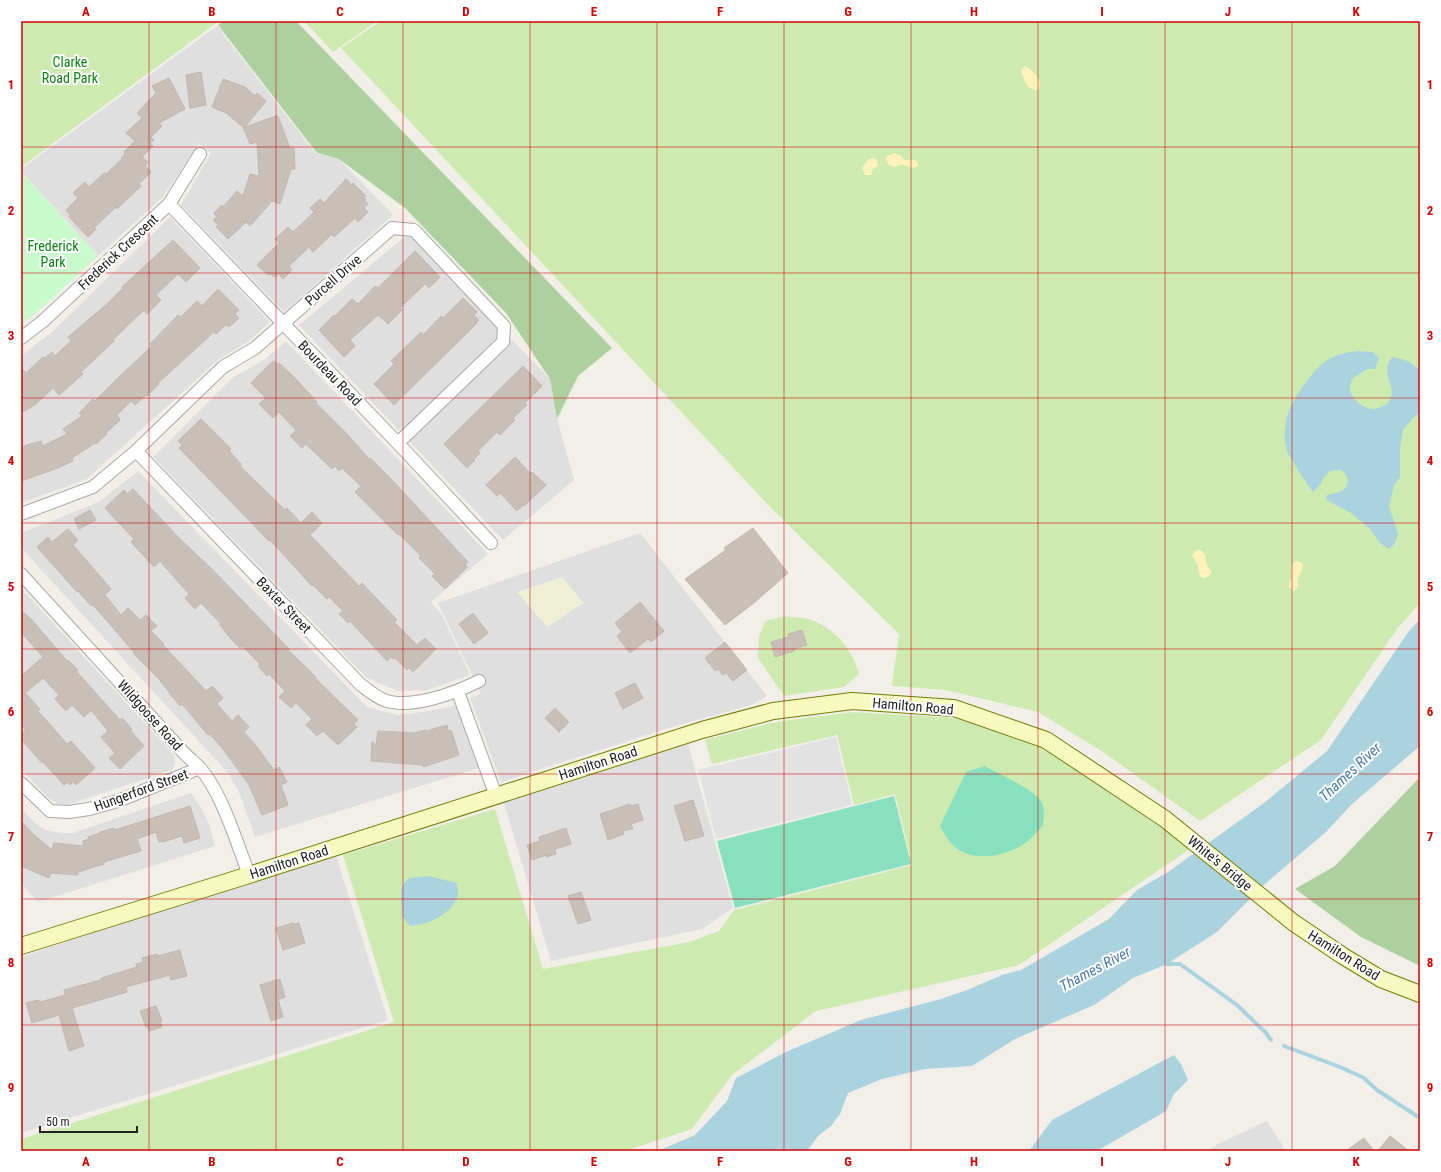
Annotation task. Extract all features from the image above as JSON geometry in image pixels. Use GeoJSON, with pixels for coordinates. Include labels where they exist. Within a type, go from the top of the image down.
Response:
{"type":"FeatureCollection","features":[{"type":"Feature","properties":{"kind":"main road","name":"Hamilton Road"},"geometry":{"type":"LineString","coordinates":[[21,946],[698,732],[773,711],[852,701],[954,708],[1046,740],[1165,819]]}},
{"type":"Feature","properties":{"kind":"main road","name":"White's Bridge"},"geometry":{"type":"LineString","coordinates":[[1165,819],[1274,907]]}},
{"type":"Feature","properties":{"kind":"main road","name":"Hamilton Road"},"geometry":{"type":"LineString","coordinates":[[1274,907],[1343,956],[1381,979],[1420,994]]}},
{"type":"Feature","properties":{"kind":"street","name":"Frederick Crescent"},"geometry":{"type":"LineString","coordinates":[[21,338],[42,322],[169,204],[200,154]]}},
{"type":"Feature","properties":{"kind":"street","name":"Bourdeau Road"},"geometry":{"type":"LineString","coordinates":[[169,204],[398,443],[491,543]]}},
{"type":"Feature","properties":{"kind":"street","name":"Purcell Drive"},"geometry":{"type":"LineString","coordinates":[[21,514],[92,487],[136,451],[223,367],[255,348],[392,228],[414,230],[504,326],[503,342],[398,443]]}},
{"type":"Feature","properties":{"kind":"street","name":"Baxter Street"},"geometry":{"type":"LineString","coordinates":[[136,451],[361,685],[384,700],[404,703],[430,699],[458,692],[479,682]]}},
{"type":"Feature","properties":{"kind":"street","name":"Wildgoose Road"},"geometry":{"type":"LineString","coordinates":[[21,574],[184,753],[200,768],[211,784],[224,809],[249,875]]}},
{"type":"Feature","properties":{"kind":"street"},"geometry":{"type":"LineString","coordinates":[[458,692],[496,796]]}},
{"type":"Feature","properties":{"kind":"street","name":"Hungerford Street"},"geometry":{"type":"LineString","coordinates":[[21,783],[50,811],[69,812],[89,809],[118,801],[200,768]]}},
{"type":"Feature","properties":{"kind":"shaded area"},"geometry":{"type":"Polygon","coordinates":[[[217,26],[316,154],[339,159],[393,215],[284,312],[181,205],[211,153],[199,143],[163,197],[98,256],[21,171],[21,169],[217,26]]]}},
{"type":"Feature","properties":{"kind":"shaded area"},"geometry":{"type":"Polygon","coordinates":[[[170,217],[270,322],[249,341],[218,360],[87,479],[21,503],[21,356],[52,332],[170,217]]]}},
{"type":"Feature","properties":{"kind":"shaded area"},"geometry":{"type":"Polygon","coordinates":[[[408,234],[550,379],[557,419],[574,480],[503,540],[299,325],[408,234]]]}},
{"type":"Feature","properties":{"kind":"shaded area"},"geometry":{"type":"Polygon","coordinates":[[[286,341],[488,554],[431,602],[442,615],[470,675],[427,690],[398,691],[367,678],[153,457],[232,378],[264,360],[286,341]]]}},
{"type":"Feature","properties":{"kind":"shaded area"},"geometry":{"type":"Polygon","coordinates":[[[138,471],[367,707],[398,715],[429,711],[457,705],[479,768],[255,837],[239,792],[228,773],[24,551],[21,545],[21,533],[99,502],[138,471]]]}},
{"type":"Feature","properties":{"kind":"shaded area"},"geometry":{"type":"Polygon","coordinates":[[[640,533],[767,696],[751,705],[665,729],[501,782],[470,698],[481,694],[438,603],[640,533]]]}},
{"type":"Feature","properties":{"kind":"shaded area"},"geometry":{"type":"Polygon","coordinates":[[[21,588],[174,755],[175,764],[172,770],[67,805],[58,804],[47,797],[21,769],[21,588]]]}},
{"type":"Feature","properties":{"kind":"shaded area"},"geometry":{"type":"Polygon","coordinates":[[[836,737],[852,805],[716,839],[698,770],[836,737]]]}},
{"type":"Feature","properties":{"kind":"shaded area"},"geometry":{"type":"Polygon","coordinates":[[[688,744],[733,908],[702,929],[551,961],[504,803],[688,744]]]}},
{"type":"Feature","properties":{"kind":"shaded area"},"geometry":{"type":"Polygon","coordinates":[[[191,793],[202,809],[209,824],[215,846],[38,902],[21,883],[21,808],[35,823],[46,830],[60,833],[73,833],[191,793]]]}},
{"type":"Feature","properties":{"kind":"shaded area"},"geometry":{"type":"Polygon","coordinates":[[[336,856],[388,1020],[21,1133],[21,957],[110,927],[336,856]]]}},
{"type":"Feature","properties":{"kind":"shaded area"},"geometry":{"type":"Polygon","coordinates":[[[1267,1121],[1286,1151],[1208,1151],[1218,1144],[1267,1121]]]}},
{"type":"Feature","properties":{"kind":"green space","name":"Clarke Road Park"},"geometry":{"type":"Polygon","coordinates":[[[21,21],[219,21],[21,167],[21,21]]]}},
{"type":"Feature","properties":{"kind":"green space"},"geometry":{"type":"Polygon","coordinates":[[[224,21],[296,21],[612,348],[578,376],[557,419],[550,379],[506,313],[405,208],[339,159],[317,153],[218,25],[224,21]]]}},
{"type":"Feature","properties":{"kind":"green space"},"geometry":{"type":"Polygon","coordinates":[[[304,21],[377,21],[333,52],[304,21]]]}},
{"type":"Feature","properties":{"kind":"green space"},"geometry":{"type":"Polygon","coordinates":[[[381,21],[1420,21],[1420,603],[1397,629],[1321,740],[1200,821],[1103,752],[1038,712],[946,690],[892,686],[899,634],[771,508],[341,48],[381,21]]]}},
{"type":"Feature","properties":{"kind":"green space","name":"Frederick Park"},"geometry":{"type":"Polygon","coordinates":[[[23,174],[98,256],[36,313],[21,324],[21,175],[23,174]]]}},
{"type":"Feature","properties":{"kind":"green space"},"geometry":{"type":"Polygon","coordinates":[[[562,577],[584,603],[547,627],[517,592],[562,577]]]}},
{"type":"Feature","properties":{"kind":"green space"},"geometry":{"type":"Polygon","coordinates":[[[785,616],[811,620],[830,630],[848,649],[859,674],[844,687],[784,696],[758,658],[759,637],[765,621],[785,616]]]}},
{"type":"Feature","properties":{"kind":"green space"},"geometry":{"type":"Polygon","coordinates":[[[853,712],[954,718],[1042,748],[1160,827],[1190,849],[1019,965],[816,1011],[732,1075],[692,1129],[625,1151],[21,1151],[21,1139],[394,1022],[343,855],[495,809],[543,969],[689,942],[719,931],[734,910],[912,865],[895,794],[854,805],[837,735],[712,764],[705,740],[775,722],[853,712]]]}},
{"type":"Feature","properties":{"kind":"green space"},"geometry":{"type":"Polygon","coordinates":[[[985,766],[1032,793],[1042,803],[1044,811],[1043,825],[1028,841],[1011,851],[991,856],[971,855],[962,852],[948,839],[940,826],[966,772],[985,766]]]}},
{"type":"Feature","properties":{"kind":"green space"},"geometry":{"type":"Polygon","coordinates":[[[1420,777],[1420,966],[1361,937],[1295,889],[1335,866],[1420,777]]]}},
{"type":"Feature","properties":{"kind":"green space"},"geometry":{"type":"Polygon","coordinates":[[[894,796],[911,864],[735,908],[717,841],[894,796]]]}},
{"type":"Feature","properties":{"kind":"sand"},"geometry":{"type":"Polygon","coordinates":[[[1025,66],[1037,76],[1040,83],[1038,90],[1034,90],[1028,86],[1024,80],[1021,70],[1025,66]]]}},
{"type":"Feature","properties":{"kind":"sand"},"geometry":{"type":"Polygon","coordinates":[[[895,153],[900,155],[905,160],[916,160],[918,166],[913,168],[903,165],[894,167],[890,165],[886,158],[887,156],[895,153]]]}},
{"type":"Feature","properties":{"kind":"sand"},"geometry":{"type":"Polygon","coordinates":[[[873,158],[877,160],[878,166],[873,169],[871,175],[865,175],[862,168],[868,160],[873,158]]]}},
{"type":"Feature","properties":{"kind":"sand"},"geometry":{"type":"Polygon","coordinates":[[[1200,550],[1204,553],[1206,563],[1211,571],[1211,574],[1206,578],[1200,577],[1197,564],[1192,555],[1195,551],[1200,550]]]}},
{"type":"Feature","properties":{"kind":"sand"},"geometry":{"type":"Polygon","coordinates":[[[1295,561],[1301,562],[1303,568],[1298,579],[1298,588],[1293,591],[1289,587],[1289,584],[1292,578],[1291,566],[1295,561]]]}},
{"type":"Feature","properties":{"kind":"water"},"geometry":{"type":"Polygon","coordinates":[[[1357,351],[1373,352],[1379,358],[1375,369],[1367,369],[1352,379],[1350,386],[1350,391],[1356,400],[1362,405],[1371,409],[1381,407],[1391,398],[1392,393],[1387,368],[1393,357],[1408,361],[1420,370],[1420,413],[1413,418],[1403,430],[1400,449],[1400,477],[1394,485],[1389,506],[1398,534],[1395,543],[1389,549],[1380,543],[1369,528],[1351,513],[1326,500],[1327,495],[1337,493],[1345,489],[1348,480],[1345,474],[1341,470],[1330,471],[1313,492],[1287,451],[1285,443],[1285,427],[1290,408],[1313,373],[1325,362],[1337,355],[1357,351]]]}},
{"type":"Feature","properties":{"kind":"water","name":"Thames River"},"geometry":{"type":"Polygon","coordinates":[[[1420,619],[1420,746],[1351,805],[1326,832],[1266,883],[1217,932],[1167,964],[1133,978],[1094,1005],[1015,1039],[972,1066],[925,1069],[882,1079],[848,1093],[840,1114],[831,1126],[818,1136],[807,1151],[658,1151],[695,1135],[727,1101],[736,1078],[788,1051],[861,1020],[941,999],[1002,975],[1021,970],[1109,919],[1137,890],[1168,872],[1264,803],[1327,751],[1409,631],[1420,619]]]}},
{"type":"Feature","properties":{"kind":"water"},"geometry":{"type":"Polygon","coordinates":[[[428,876],[457,883],[458,896],[454,904],[444,914],[424,924],[410,926],[402,916],[401,891],[404,883],[410,878],[428,876]]]}},
{"type":"Feature","properties":{"kind":"water"},"geometry":{"type":"Polygon","coordinates":[[[1174,1055],[1181,1064],[1188,1080],[1174,1094],[1166,1111],[1097,1151],[1029,1151],[1052,1120],[1174,1055]]]}},
{"type":"Feature","properties":{"kind":"building"},"geometry":{"type":"Polygon","coordinates":[[[201,72],[206,105],[190,108],[186,75],[201,72]]]}},
{"type":"Feature","properties":{"kind":"building"},"geometry":{"type":"Polygon","coordinates":[[[169,78],[185,109],[159,123],[162,126],[151,137],[154,140],[150,143],[153,146],[142,157],[148,162],[145,166],[151,172],[139,184],[141,186],[94,228],[96,229],[88,237],[69,217],[70,215],[66,210],[78,198],[73,193],[85,182],[89,187],[122,159],[121,158],[125,154],[124,152],[135,141],[126,133],[142,118],[137,113],[156,93],[152,86],[169,78]]]}},
{"type":"Feature","properties":{"kind":"building"},"geometry":{"type":"Polygon","coordinates":[[[223,79],[245,87],[255,96],[257,93],[266,101],[245,127],[278,116],[290,148],[294,148],[295,169],[291,169],[280,204],[272,201],[250,226],[246,222],[228,239],[216,227],[218,225],[213,220],[217,217],[214,213],[222,205],[223,207],[237,191],[243,196],[250,174],[259,176],[257,142],[250,144],[243,127],[226,113],[212,107],[223,79]]]}},
{"type":"Feature","properties":{"kind":"building"},"geometry":{"type":"Polygon","coordinates":[[[346,179],[352,185],[353,183],[366,196],[364,197],[366,200],[365,201],[368,204],[364,208],[368,212],[358,222],[355,218],[334,237],[332,234],[313,252],[309,247],[289,266],[292,270],[283,279],[279,274],[275,277],[270,274],[268,275],[257,265],[279,243],[275,239],[288,227],[293,232],[314,212],[310,208],[320,199],[324,203],[346,179]]]}},
{"type":"Feature","properties":{"kind":"building"},"geometry":{"type":"Polygon","coordinates":[[[173,240],[200,268],[186,282],[178,274],[156,295],[161,300],[147,314],[144,310],[81,372],[83,374],[59,395],[53,388],[36,404],[21,413],[21,368],[26,373],[43,357],[45,358],[52,352],[55,356],[71,341],[68,337],[108,303],[123,288],[122,287],[173,240]]]}},
{"type":"Feature","properties":{"kind":"building"},"geometry":{"type":"Polygon","coordinates":[[[415,251],[440,277],[429,288],[425,284],[400,308],[402,310],[388,324],[378,315],[350,340],[355,346],[344,357],[319,330],[352,299],[358,304],[375,286],[378,288],[415,251]]]}},
{"type":"Feature","properties":{"kind":"building"},"geometry":{"type":"Polygon","coordinates":[[[218,289],[239,310],[235,314],[239,318],[229,327],[226,325],[216,334],[214,332],[158,383],[159,384],[147,396],[146,395],[135,405],[131,401],[117,415],[120,420],[96,444],[95,443],[72,458],[73,461],[21,481],[21,447],[41,441],[43,446],[67,434],[63,429],[82,416],[79,413],[93,399],[95,401],[152,346],[150,344],[178,315],[181,317],[197,301],[202,306],[218,289]]]}},
{"type":"Feature","properties":{"kind":"building"},"geometry":{"type":"Polygon","coordinates":[[[463,298],[477,312],[474,315],[479,320],[394,405],[374,384],[394,364],[391,361],[421,332],[423,335],[441,316],[443,318],[463,298]]]}},
{"type":"Feature","properties":{"kind":"building"},"geometry":{"type":"Polygon","coordinates":[[[275,361],[294,377],[317,402],[316,403],[348,435],[369,459],[370,458],[392,480],[468,562],[465,564],[467,567],[445,589],[432,576],[435,574],[419,558],[421,556],[355,492],[361,486],[342,468],[339,471],[335,466],[332,469],[306,444],[302,448],[290,436],[296,430],[279,412],[273,418],[259,404],[266,398],[251,383],[272,362],[275,361]]]}},
{"type":"Feature","properties":{"kind":"building"},"geometry":{"type":"Polygon","coordinates":[[[523,366],[542,386],[525,403],[527,405],[513,418],[515,420],[500,435],[497,432],[478,451],[480,453],[467,468],[444,444],[523,366]]]}},
{"type":"Feature","properties":{"kind":"building"},"geometry":{"type":"Polygon","coordinates":[[[201,419],[231,449],[229,451],[241,464],[240,466],[285,510],[287,508],[301,523],[312,512],[322,523],[310,535],[359,586],[362,583],[397,620],[394,622],[417,645],[425,638],[436,649],[413,672],[409,668],[407,670],[395,658],[393,659],[391,657],[387,661],[350,621],[348,623],[339,614],[343,611],[329,597],[327,599],[313,585],[312,586],[270,540],[269,541],[179,448],[182,445],[178,441],[201,419]]]}},
{"type":"Feature","properties":{"kind":"building"},"geometry":{"type":"Polygon","coordinates":[[[515,457],[531,474],[532,472],[546,485],[517,511],[500,493],[497,496],[486,485],[515,457]]]}},
{"type":"Feature","properties":{"kind":"building"},"geometry":{"type":"Polygon","coordinates":[[[133,489],[179,538],[213,570],[289,649],[288,650],[316,677],[315,678],[358,720],[354,724],[357,727],[338,745],[323,731],[317,736],[306,725],[312,719],[296,703],[291,708],[279,697],[285,691],[269,674],[267,676],[258,666],[260,664],[242,646],[240,648],[231,639],[220,625],[221,624],[201,603],[195,609],[185,598],[189,594],[160,561],[154,567],[131,542],[134,539],[105,508],[124,490],[127,494],[133,489]]]}},
{"type":"Feature","properties":{"kind":"building"},"geometry":{"type":"Polygon","coordinates":[[[90,510],[96,520],[79,529],[74,519],[90,510]]]}},
{"type":"Feature","properties":{"kind":"building"},"geometry":{"type":"Polygon","coordinates":[[[753,528],[788,573],[755,602],[725,625],[685,579],[726,550],[724,548],[753,528]]]}},
{"type":"Feature","properties":{"kind":"building"},"geometry":{"type":"Polygon","coordinates":[[[68,529],[78,540],[73,545],[111,589],[105,595],[121,615],[128,608],[140,620],[146,615],[157,626],[151,631],[164,644],[163,645],[206,691],[212,686],[223,698],[217,704],[232,721],[238,715],[249,727],[244,732],[274,770],[279,767],[287,782],[281,785],[288,805],[262,815],[249,785],[226,753],[210,734],[208,735],[182,704],[180,706],[161,681],[133,653],[134,652],[93,605],[91,606],[78,591],[77,592],[37,547],[48,537],[52,542],[68,529]]]}},
{"type":"Feature","properties":{"kind":"building"},"geometry":{"type":"Polygon","coordinates":[[[640,602],[664,631],[651,642],[648,639],[630,653],[617,636],[622,632],[615,623],[640,602]]]}},
{"type":"Feature","properties":{"kind":"building"},"geometry":{"type":"Polygon","coordinates":[[[21,610],[32,620],[67,661],[68,660],[78,670],[76,671],[120,720],[122,718],[132,729],[130,730],[144,746],[120,769],[109,758],[115,753],[101,737],[108,731],[91,710],[84,717],[72,705],[66,711],[55,699],[59,695],[43,678],[25,693],[40,709],[38,711],[67,744],[71,741],[95,768],[76,785],[73,782],[70,785],[67,782],[64,785],[21,739],[21,734],[26,730],[21,725],[21,676],[43,657],[21,632],[21,610]]]}},
{"type":"Feature","properties":{"kind":"building"},"geometry":{"type":"Polygon","coordinates":[[[473,613],[488,633],[474,644],[459,624],[473,613]]]}},
{"type":"Feature","properties":{"kind":"building"},"geometry":{"type":"Polygon","coordinates":[[[802,630],[807,645],[775,657],[771,642],[789,637],[788,634],[802,630]]]}},
{"type":"Feature","properties":{"kind":"building"},"geometry":{"type":"Polygon","coordinates":[[[725,642],[747,670],[733,681],[726,673],[723,675],[718,669],[715,671],[705,658],[725,642]]]}},
{"type":"Feature","properties":{"kind":"building"},"geometry":{"type":"Polygon","coordinates":[[[635,683],[643,698],[623,709],[615,693],[635,683]]]}},
{"type":"Feature","properties":{"kind":"building"},"geometry":{"type":"Polygon","coordinates":[[[555,708],[569,722],[559,732],[545,718],[555,708]]]}},
{"type":"Feature","properties":{"kind":"building"},"geometry":{"type":"Polygon","coordinates":[[[447,725],[448,731],[451,730],[459,755],[423,767],[423,765],[371,761],[372,741],[376,745],[378,731],[414,733],[447,725]]]}},
{"type":"Feature","properties":{"kind":"building"},"geometry":{"type":"Polygon","coordinates":[[[693,800],[704,836],[685,841],[674,806],[693,800]]]}},
{"type":"Feature","properties":{"kind":"building"},"geometry":{"type":"Polygon","coordinates":[[[630,804],[631,806],[638,804],[643,820],[631,824],[633,829],[623,831],[624,834],[608,840],[600,814],[630,804]]]}},
{"type":"Feature","properties":{"kind":"building"},"geometry":{"type":"Polygon","coordinates":[[[190,806],[200,838],[184,843],[182,836],[159,842],[156,832],[137,839],[141,851],[104,862],[104,864],[78,872],[78,875],[51,873],[49,878],[21,866],[21,821],[32,833],[52,850],[54,843],[84,846],[83,841],[100,832],[114,828],[115,830],[190,806]]]}},
{"type":"Feature","properties":{"kind":"building"},"geometry":{"type":"Polygon","coordinates":[[[566,828],[571,844],[555,849],[556,854],[546,857],[546,855],[532,860],[527,845],[540,841],[539,837],[566,828]]]}},
{"type":"Feature","properties":{"kind":"building"},"geometry":{"type":"Polygon","coordinates":[[[581,892],[591,920],[578,924],[568,896],[581,892]]]}},
{"type":"Feature","properties":{"kind":"building"},"geometry":{"type":"Polygon","coordinates":[[[293,923],[299,923],[305,943],[283,950],[276,928],[293,923]]]}},
{"type":"Feature","properties":{"kind":"building"},"geometry":{"type":"Polygon","coordinates":[[[180,950],[187,976],[171,980],[170,975],[126,987],[127,992],[72,1008],[84,1046],[69,1051],[59,1015],[32,1023],[26,1003],[39,1000],[40,1002],[65,995],[64,990],[101,980],[101,978],[137,967],[136,964],[143,962],[142,958],[157,954],[158,956],[180,950]]]}},
{"type":"Feature","properties":{"kind":"building"},"geometry":{"type":"Polygon","coordinates":[[[280,979],[285,997],[278,999],[283,1017],[271,1021],[260,985],[280,979]]]}},
{"type":"Feature","properties":{"kind":"building"},"geometry":{"type":"Polygon","coordinates":[[[156,1006],[162,1021],[160,1022],[162,1027],[149,1031],[140,1011],[156,1006]]]}},
{"type":"Feature","properties":{"kind":"building"},"geometry":{"type":"Polygon","coordinates":[[[1390,1136],[1409,1151],[1378,1151],[1390,1136]]]}},
{"type":"Feature","properties":{"kind":"building"},"geometry":{"type":"Polygon","coordinates":[[[1364,1138],[1374,1151],[1346,1151],[1364,1138]]]}},
{"type":"Feature","properties":{"kind":"waterway"},"geometry":{"type":"LineString","coordinates":[[1167,964],[1180,964],[1237,1005],[1266,1033],[1271,1040]]}},
{"type":"Feature","properties":{"kind":"waterway"},"geometry":{"type":"LineString","coordinates":[[1284,1046],[1340,1067],[1364,1078],[1377,1090],[1420,1118]]}}]}
